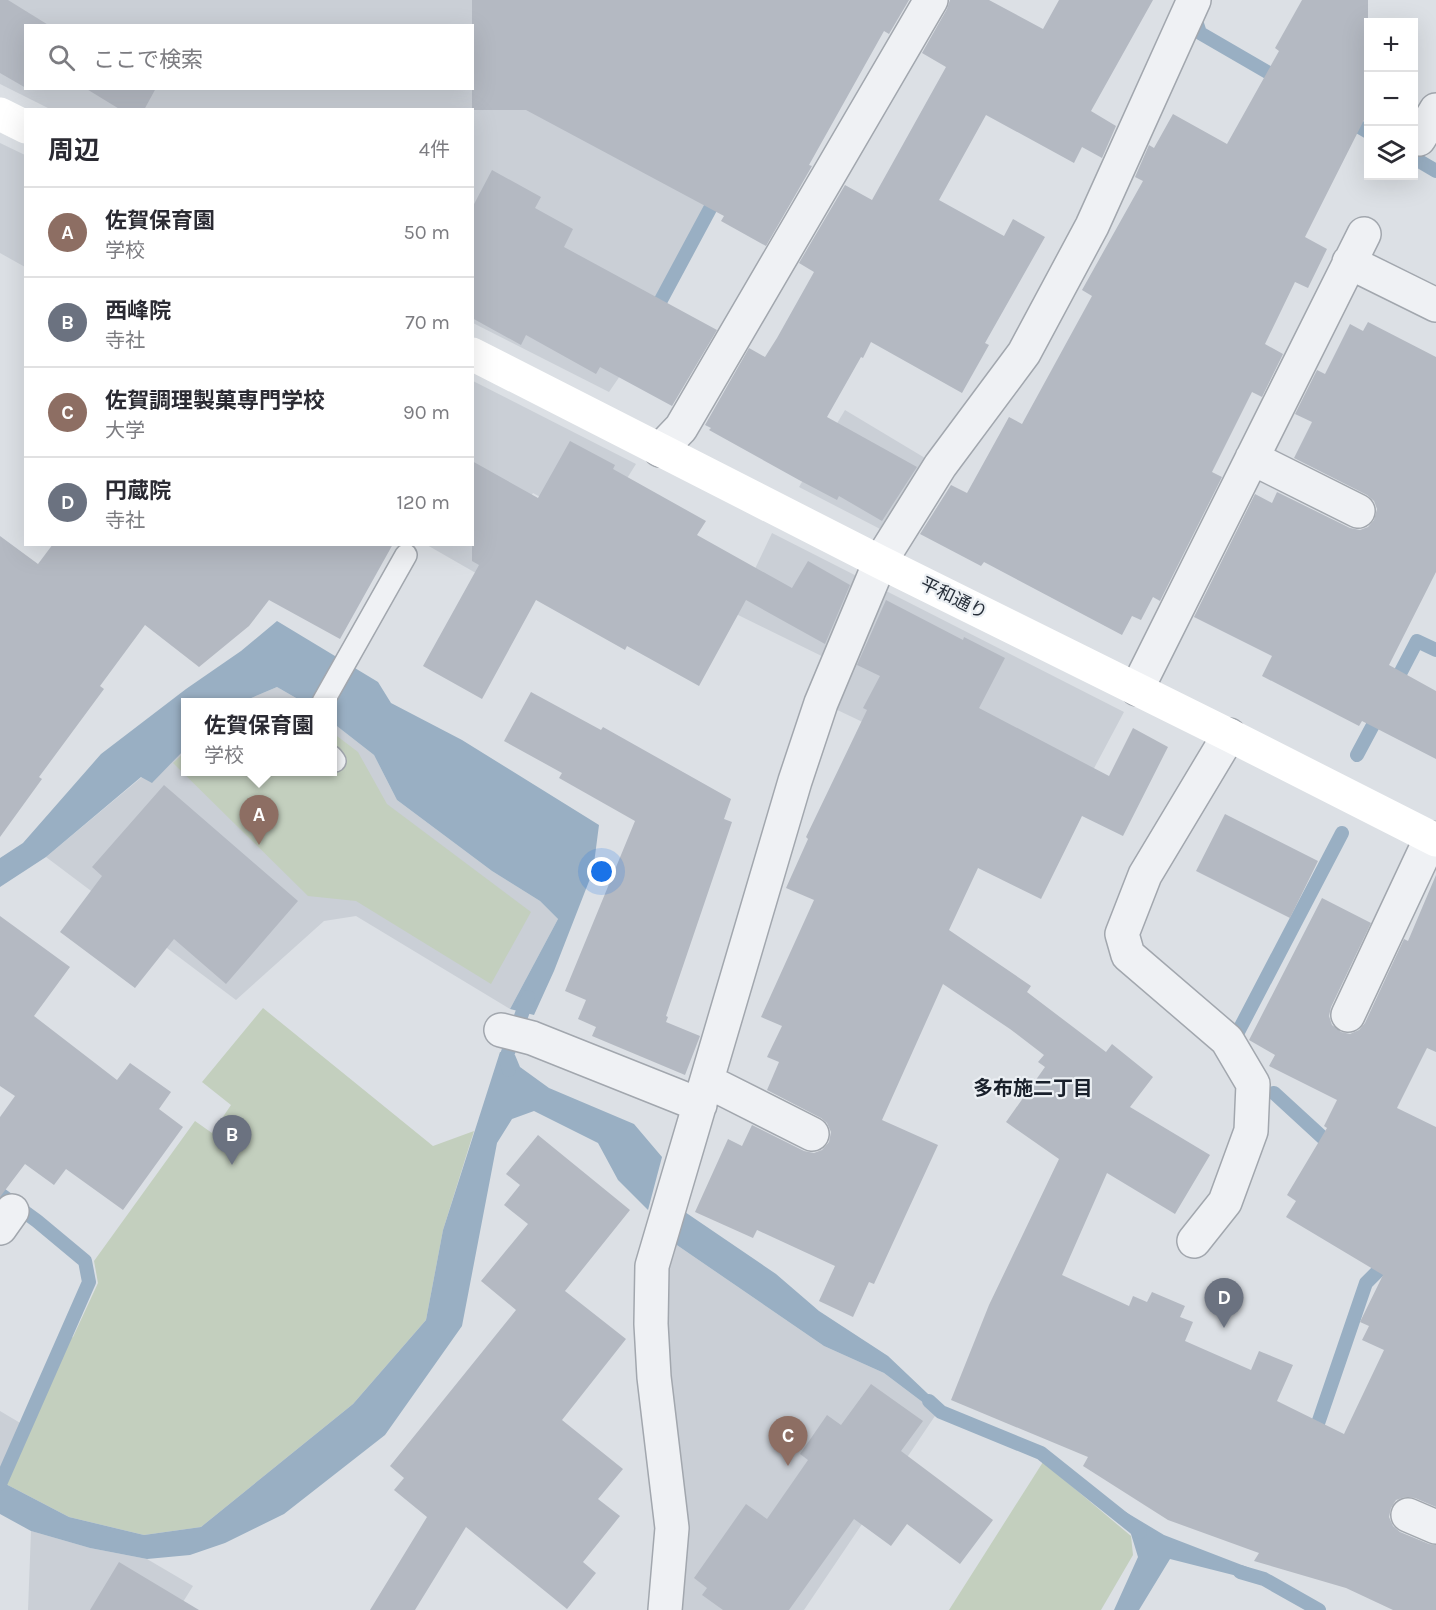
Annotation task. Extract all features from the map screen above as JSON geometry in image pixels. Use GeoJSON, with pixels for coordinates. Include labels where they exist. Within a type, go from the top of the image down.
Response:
{"type":"FeatureCollection","features":[{"type":"Feature","properties":{"kind":"street"},"geometry":{"type":"LineString","coordinates":[[660,450],[681,428],[931,0]]}},
{"type":"Feature","properties":{"kind":"street"},"geometry":{"type":"LineString","coordinates":[[665,1610],[672,1528],[654,1377],[651,1324],[652,1266],[795,781],[821,703],[880,562],[940,466],[1024,353],[1092,226],[1194,0]]}},
{"type":"Feature","properties":{"kind":"street"},"geometry":{"type":"LineString","coordinates":[[1419,139],[1436,110]]}},
{"type":"Feature","properties":{"kind":"street"},"geometry":{"type":"LineString","coordinates":[[0,114],[24,126]]}},
{"type":"Feature","properties":{"kind":"street"},"geometry":{"type":"LineString","coordinates":[[1137,689],[1357,248],[1436,305]]}},
{"type":"Feature","properties":{"kind":"street","name":"平和通り"},"geometry":{"type":"LineString","coordinates":[[474,355],[880,562],[1433,839]]}},
{"type":"Feature","properties":{"kind":"street"},"geometry":{"type":"LineString","coordinates":[[1252,458],[1358,511]]}},
{"type":"Feature","properties":{"kind":"street"},"geometry":{"type":"LineString","coordinates":[[1194,1242],[1225,1203],[1251,1131],[1253,1084],[1227,1040],[1128,955],[1122,934],[1145,875],[1229,735]]}},
{"type":"Feature","properties":{"kind":"street"},"geometry":{"type":"LineString","coordinates":[[1348,1015],[1433,839]]}},
{"type":"Feature","properties":{"kind":"street"},"geometry":{"type":"LineString","coordinates":[[501,1030],[704,1093],[812,1134]]}},
{"type":"Feature","properties":{"kind":"lane"},"geometry":{"type":"LineString","coordinates":[[324,698],[406,555]]}},
{"type":"Feature","properties":{"kind":"shaded area"},"geometry":{"type":"Polygon","coordinates":[[[0,0],[822,0],[622,373],[609,392],[474,324],[474,108],[48,108],[0,84],[0,0]]]}},
{"type":"Feature","properties":{"kind":"shaded area"},"geometry":{"type":"Polygon","coordinates":[[[0,143],[24,155],[24,266],[0,253],[0,143]]]}},
{"type":"Feature","properties":{"kind":"shaded area"},"geometry":{"type":"Polygon","coordinates":[[[474,382],[636,464],[596,528],[533,493],[481,576],[429,546],[474,546],[474,382]]]}},
{"type":"Feature","properties":{"kind":"shaded area"},"geometry":{"type":"Polygon","coordinates":[[[845,410],[930,461],[884,531],[799,487],[845,410]]]}},
{"type":"Feature","properties":{"kind":"shaded area"},"geometry":{"type":"Polygon","coordinates":[[[772,533],[1124,712],[1067,819],[831,707],[844,667],[734,613],[772,533]]]}},
{"type":"Feature","properties":{"kind":"shaded area"},"geometry":{"type":"Polygon","coordinates":[[[277,687],[296,698],[251,698],[277,687]]]}},
{"type":"Feature","properties":{"kind":"shaded area"},"geometry":{"type":"Polygon","coordinates":[[[337,726],[374,755],[397,800],[492,871],[540,901],[558,919],[510,1009],[356,916],[324,921],[236,1000],[46,857],[142,777],[181,752],[181,776],[337,776],[337,726]]]}},
{"type":"Feature","properties":{"kind":"shaded area"},"geometry":{"type":"Polygon","coordinates":[[[671,1241],[824,1346],[884,1373],[937,1413],[804,1610],[682,1610],[663,1369],[662,1258],[671,1241]]]}},
{"type":"Feature","properties":{"kind":"shaded area"},"geometry":{"type":"Polygon","coordinates":[[[0,1411],[22,1424],[0,1470],[0,1411]]]}},
{"type":"Feature","properties":{"kind":"shaded area"},"geometry":{"type":"Polygon","coordinates":[[[31,1531],[90,1548],[147,1559],[193,1586],[178,1610],[28,1610],[31,1531]]]}},
{"type":"Feature","properties":{"kind":"green space"},"geometry":{"type":"Polygon","coordinates":[[[337,736],[358,752],[387,804],[531,912],[491,984],[356,901],[308,896],[186,776],[337,776],[337,736]]]}},
{"type":"Feature","properties":{"kind":"green space"},"geometry":{"type":"Polygon","coordinates":[[[181,756],[181,771],[173,763],[181,756]]]}},
{"type":"Feature","properties":{"kind":"green space"},"geometry":{"type":"Polygon","coordinates":[[[263,1008],[433,1146],[474,1131],[443,1230],[426,1320],[353,1404],[201,1527],[144,1535],[69,1517],[0,1481],[0,1470],[55,1345],[73,1337],[98,1283],[94,1261],[195,1121],[212,1133],[231,1105],[202,1082],[263,1008]]]}},
{"type":"Feature","properties":{"kind":"green space"},"geometry":{"type":"Polygon","coordinates":[[[1043,1462],[1131,1536],[1133,1555],[1101,1610],[949,1610],[1043,1462]]]}},
{"type":"Feature","properties":{"kind":"water"},"geometry":{"type":"Polygon","coordinates":[[[277,621],[378,682],[391,703],[462,740],[599,825],[593,871],[554,971],[534,1015],[510,1009],[558,919],[540,901],[492,871],[397,800],[374,755],[337,726],[337,698],[296,698],[277,687],[251,698],[181,698],[181,753],[152,783],[141,777],[46,857],[0,887],[0,858],[23,843],[101,754],[186,689],[241,651],[277,621]]]}},
{"type":"Feature","properties":{"kind":"water"},"geometry":{"type":"Polygon","coordinates":[[[500,1052],[515,1055],[520,1067],[549,1088],[634,1124],[662,1157],[648,1210],[618,1180],[598,1143],[534,1111],[512,1119],[497,1143],[462,1326],[385,1435],[284,1514],[225,1543],[190,1555],[147,1559],[90,1548],[31,1531],[0,1514],[0,1481],[69,1517],[144,1535],[201,1527],[353,1404],[426,1320],[443,1230],[500,1052]]]}},
{"type":"Feature","properties":{"kind":"water"},"geometry":{"type":"Polygon","coordinates":[[[682,1210],[776,1274],[819,1311],[888,1356],[946,1411],[937,1413],[884,1373],[824,1346],[671,1241],[682,1210]]]}},
{"type":"Feature","properties":{"kind":"water"},"geometry":{"type":"Polygon","coordinates":[[[1124,1511],[1164,1535],[1260,1572],[1253,1580],[1170,1559],[1139,1610],[1114,1610],[1138,1557],[1124,1511]]]}},
{"type":"Feature","properties":{"kind":"building"},"geometry":{"type":"Polygon","coordinates":[[[0,0],[8,0],[47,24],[24,24],[24,87],[0,73],[0,0]]]}},
{"type":"Feature","properties":{"kind":"building"},"geometry":{"type":"Polygon","coordinates":[[[472,0],[909,0],[889,34],[884,31],[809,165],[812,166],[766,246],[721,221],[724,216],[526,110],[474,110],[472,90],[474,90],[474,24],[472,24],[472,0]]]}},
{"type":"Feature","properties":{"kind":"building"},"geometry":{"type":"Polygon","coordinates":[[[950,0],[989,0],[1043,29],[1059,0],[1153,0],[1091,111],[1116,126],[1102,158],[1082,147],[1074,163],[986,115],[939,200],[1004,236],[1013,219],[1045,237],[985,343],[989,345],[962,393],[871,342],[863,358],[861,357],[827,417],[917,467],[882,521],[839,496],[837,500],[799,480],[709,430],[711,428],[705,425],[749,348],[765,357],[777,338],[814,272],[799,263],[845,185],[872,200],[946,67],[922,53],[950,0]]]}},
{"type":"Feature","properties":{"kind":"building"},"geometry":{"type":"Polygon","coordinates":[[[1302,0],[1368,0],[1368,18],[1364,18],[1364,120],[1305,237],[1327,249],[1308,288],[1295,282],[1265,344],[1283,354],[1262,397],[1252,392],[1212,472],[1222,477],[1160,601],[1153,597],[1141,620],[1132,616],[1122,635],[984,562],[981,566],[920,534],[951,485],[967,493],[1009,417],[1022,424],[1092,296],[1082,290],[1143,181],[1135,177],[1149,145],[1154,148],[1173,114],[1227,144],[1279,51],[1275,48],[1302,0]]]}},
{"type":"Feature","properties":{"kind":"building"},"geometry":{"type":"Polygon","coordinates":[[[88,90],[155,90],[145,108],[118,108],[88,90]]]}},
{"type":"Feature","properties":{"kind":"building"},"geometry":{"type":"Polygon","coordinates":[[[492,170],[541,197],[535,208],[573,229],[564,247],[717,330],[672,406],[600,367],[596,374],[526,335],[521,345],[474,319],[474,204],[492,170]]]}},
{"type":"Feature","properties":{"kind":"building"},"geometry":{"type":"Polygon","coordinates":[[[1368,322],[1436,357],[1436,572],[1389,665],[1436,691],[1436,759],[1362,721],[1359,726],[1262,676],[1272,656],[1194,617],[1255,494],[1272,503],[1277,492],[1350,528],[1360,530],[1368,527],[1374,520],[1377,509],[1374,501],[1367,495],[1294,458],[1312,422],[1295,414],[1317,370],[1325,374],[1350,324],[1363,331],[1368,322]]]}},
{"type":"Feature","properties":{"kind":"building"},"geometry":{"type":"Polygon","coordinates":[[[570,441],[615,465],[613,469],[706,521],[697,535],[792,588],[808,561],[850,585],[825,644],[746,600],[699,686],[627,646],[625,650],[536,600],[482,699],[423,666],[479,565],[472,561],[474,462],[538,498],[570,441]]]}},
{"type":"Feature","properties":{"kind":"building"},"geometry":{"type":"Polygon","coordinates":[[[0,536],[38,564],[52,546],[392,546],[340,639],[269,600],[249,626],[199,667],[145,625],[100,686],[104,689],[39,777],[42,779],[0,837],[0,536]]]}},
{"type":"Feature","properties":{"kind":"building"},"geometry":{"type":"Polygon","coordinates":[[[886,600],[963,640],[964,637],[1005,658],[979,708],[1109,776],[1133,728],[1168,747],[1123,836],[1082,816],[1041,899],[978,868],[949,930],[1031,986],[1027,992],[1106,1052],[1112,1044],[1153,1077],[1130,1107],[1210,1155],[1175,1214],[1107,1173],[1062,1275],[1129,1306],[1133,1296],[1147,1302],[1152,1292],[1185,1306],[1180,1317],[1193,1322],[1185,1341],[1251,1370],[1259,1351],[1293,1365],[1277,1401],[1344,1434],[1384,1350],[1362,1340],[1369,1326],[1360,1322],[1383,1275],[1286,1217],[1296,1201],[1287,1195],[1327,1128],[1324,1126],[1337,1100],[1269,1066],[1275,1055],[1249,1040],[1322,898],[1371,923],[1331,1007],[1329,1016],[1332,1025],[1341,1032],[1350,1034],[1359,1030],[1365,1023],[1404,939],[1408,941],[1436,875],[1436,1052],[1427,1048],[1397,1108],[1436,1127],[1436,1507],[1415,1498],[1405,1497],[1396,1500],[1389,1517],[1393,1526],[1400,1532],[1436,1545],[1436,1610],[1393,1610],[1346,1588],[1254,1561],[1259,1553],[1168,1520],[1083,1466],[1088,1457],[951,1400],[989,1305],[1059,1159],[1006,1122],[1045,1067],[1038,1062],[1044,1055],[943,984],[882,1120],[938,1145],[874,1284],[869,1282],[853,1317],[819,1301],[835,1266],[757,1230],[753,1238],[695,1212],[728,1139],[742,1146],[752,1125],[804,1151],[814,1153],[822,1150],[829,1142],[831,1132],[827,1123],[767,1090],[779,1062],[767,1057],[782,1026],[761,1017],[814,900],[786,888],[808,839],[806,837],[867,710],[863,708],[880,676],[857,665],[886,600]]]}},
{"type":"Feature","properties":{"kind":"building"},"geometry":{"type":"Polygon","coordinates":[[[531,692],[601,730],[603,727],[731,799],[724,819],[732,822],[666,1016],[668,1017],[666,1022],[700,1036],[685,1075],[592,1036],[596,1027],[578,1019],[586,1000],[565,991],[635,821],[559,778],[562,773],[504,741],[531,692]]]}},
{"type":"Feature","properties":{"kind":"building"},"geometry":{"type":"Polygon","coordinates":[[[164,785],[298,901],[226,984],[174,939],[135,988],[60,932],[102,876],[92,867],[164,785]]]}},
{"type":"Feature","properties":{"kind":"building"},"geometry":{"type":"Polygon","coordinates":[[[1225,814],[1318,861],[1290,918],[1196,871],[1225,814]]]}},
{"type":"Feature","properties":{"kind":"building"},"geometry":{"type":"Polygon","coordinates":[[[0,916],[70,967],[34,1016],[117,1080],[130,1063],[171,1092],[159,1109],[183,1127],[123,1210],[66,1169],[54,1185],[25,1164],[0,1197],[0,1117],[15,1096],[0,1086],[0,916]]]}},
{"type":"Feature","properties":{"kind":"building"},"geometry":{"type":"Polygon","coordinates":[[[538,1135],[630,1210],[565,1291],[626,1339],[562,1420],[623,1469],[598,1499],[620,1516],[583,1562],[596,1573],[567,1609],[466,1527],[415,1610],[370,1610],[427,1517],[394,1490],[404,1478],[390,1466],[516,1310],[481,1281],[528,1224],[504,1205],[520,1185],[506,1174],[538,1135]]]}},
{"type":"Feature","properties":{"kind":"building"},"geometry":{"type":"Polygon","coordinates":[[[871,1384],[923,1421],[901,1451],[993,1520],[960,1564],[907,1524],[891,1546],[854,1519],[789,1610],[723,1610],[702,1595],[707,1588],[694,1578],[746,1504],[767,1519],[808,1460],[800,1454],[827,1415],[841,1425],[871,1384]]]}},
{"type":"Feature","properties":{"kind":"building"},"geometry":{"type":"Polygon","coordinates":[[[119,1562],[199,1610],[90,1610],[119,1562]]]}},
{"type":"Feature","properties":{"kind":"waterway"},"geometry":{"type":"LineString","coordinates":[[1193,12],[1200,33],[1281,80]]}},
{"type":"Feature","properties":{"kind":"waterway"},"geometry":{"type":"LineString","coordinates":[[1344,118],[1364,130]]}},
{"type":"Feature","properties":{"kind":"waterway"},"geometry":{"type":"LineString","coordinates":[[1418,160],[1436,171]]}},
{"type":"Feature","properties":{"kind":"waterway"},"geometry":{"type":"LineString","coordinates":[[653,315],[719,192]]}},
{"type":"Feature","properties":{"kind":"waterway"},"geometry":{"type":"LineString","coordinates":[[1393,687],[1417,641],[1436,650]]}},
{"type":"Feature","properties":{"kind":"waterway"},"geometry":{"type":"LineString","coordinates":[[1357,755],[1380,712]]}},
{"type":"Feature","properties":{"kind":"waterway"},"geometry":{"type":"LineString","coordinates":[[1238,1032],[1342,833]]}},
{"type":"Feature","properties":{"kind":"waterway"},"geometry":{"type":"LineString","coordinates":[[509,1070],[506,1058],[528,997]]}},
{"type":"Feature","properties":{"kind":"waterway"},"geometry":{"type":"LineString","coordinates":[[1274,1093],[1334,1148]]}},
{"type":"Feature","properties":{"kind":"waterway"},"geometry":{"type":"LineString","coordinates":[[0,1194],[85,1261],[89,1282],[0,1484]]}},
{"type":"Feature","properties":{"kind":"waterway"},"geometry":{"type":"LineString","coordinates":[[1313,1438],[1366,1283],[1389,1260]]}},
{"type":"Feature","properties":{"kind":"waterway"},"geometry":{"type":"LineString","coordinates":[[929,1401],[941,1412],[1041,1453],[1140,1532]]}},
{"type":"Feature","properties":{"kind":"waterway"},"geometry":{"type":"LineString","coordinates":[[1240,1572],[1264,1579],[1319,1610]]}},
{"type":"Feature","properties":{"kind":"place","name":"佐賀保育園"},"geometry":{"type":"Point","coordinates":[259,845]}},
{"type":"Feature","properties":{"kind":"place","name":"西峰院"},"geometry":{"type":"Point","coordinates":[232,1165]}},
{"type":"Feature","properties":{"kind":"place","name":"円蔵院"},"geometry":{"type":"Point","coordinates":[1224,1328]}},
{"type":"Feature","properties":{"kind":"place","name":"佐賀調理製菓専門学校"},"geometry":{"type":"Point","coordinates":[788,1466]}},
{"type":"Feature","properties":{"kind":"district","name":"多布施二丁目"},"geometry":{"type":"Point","coordinates":[1033,1088]}}]}
